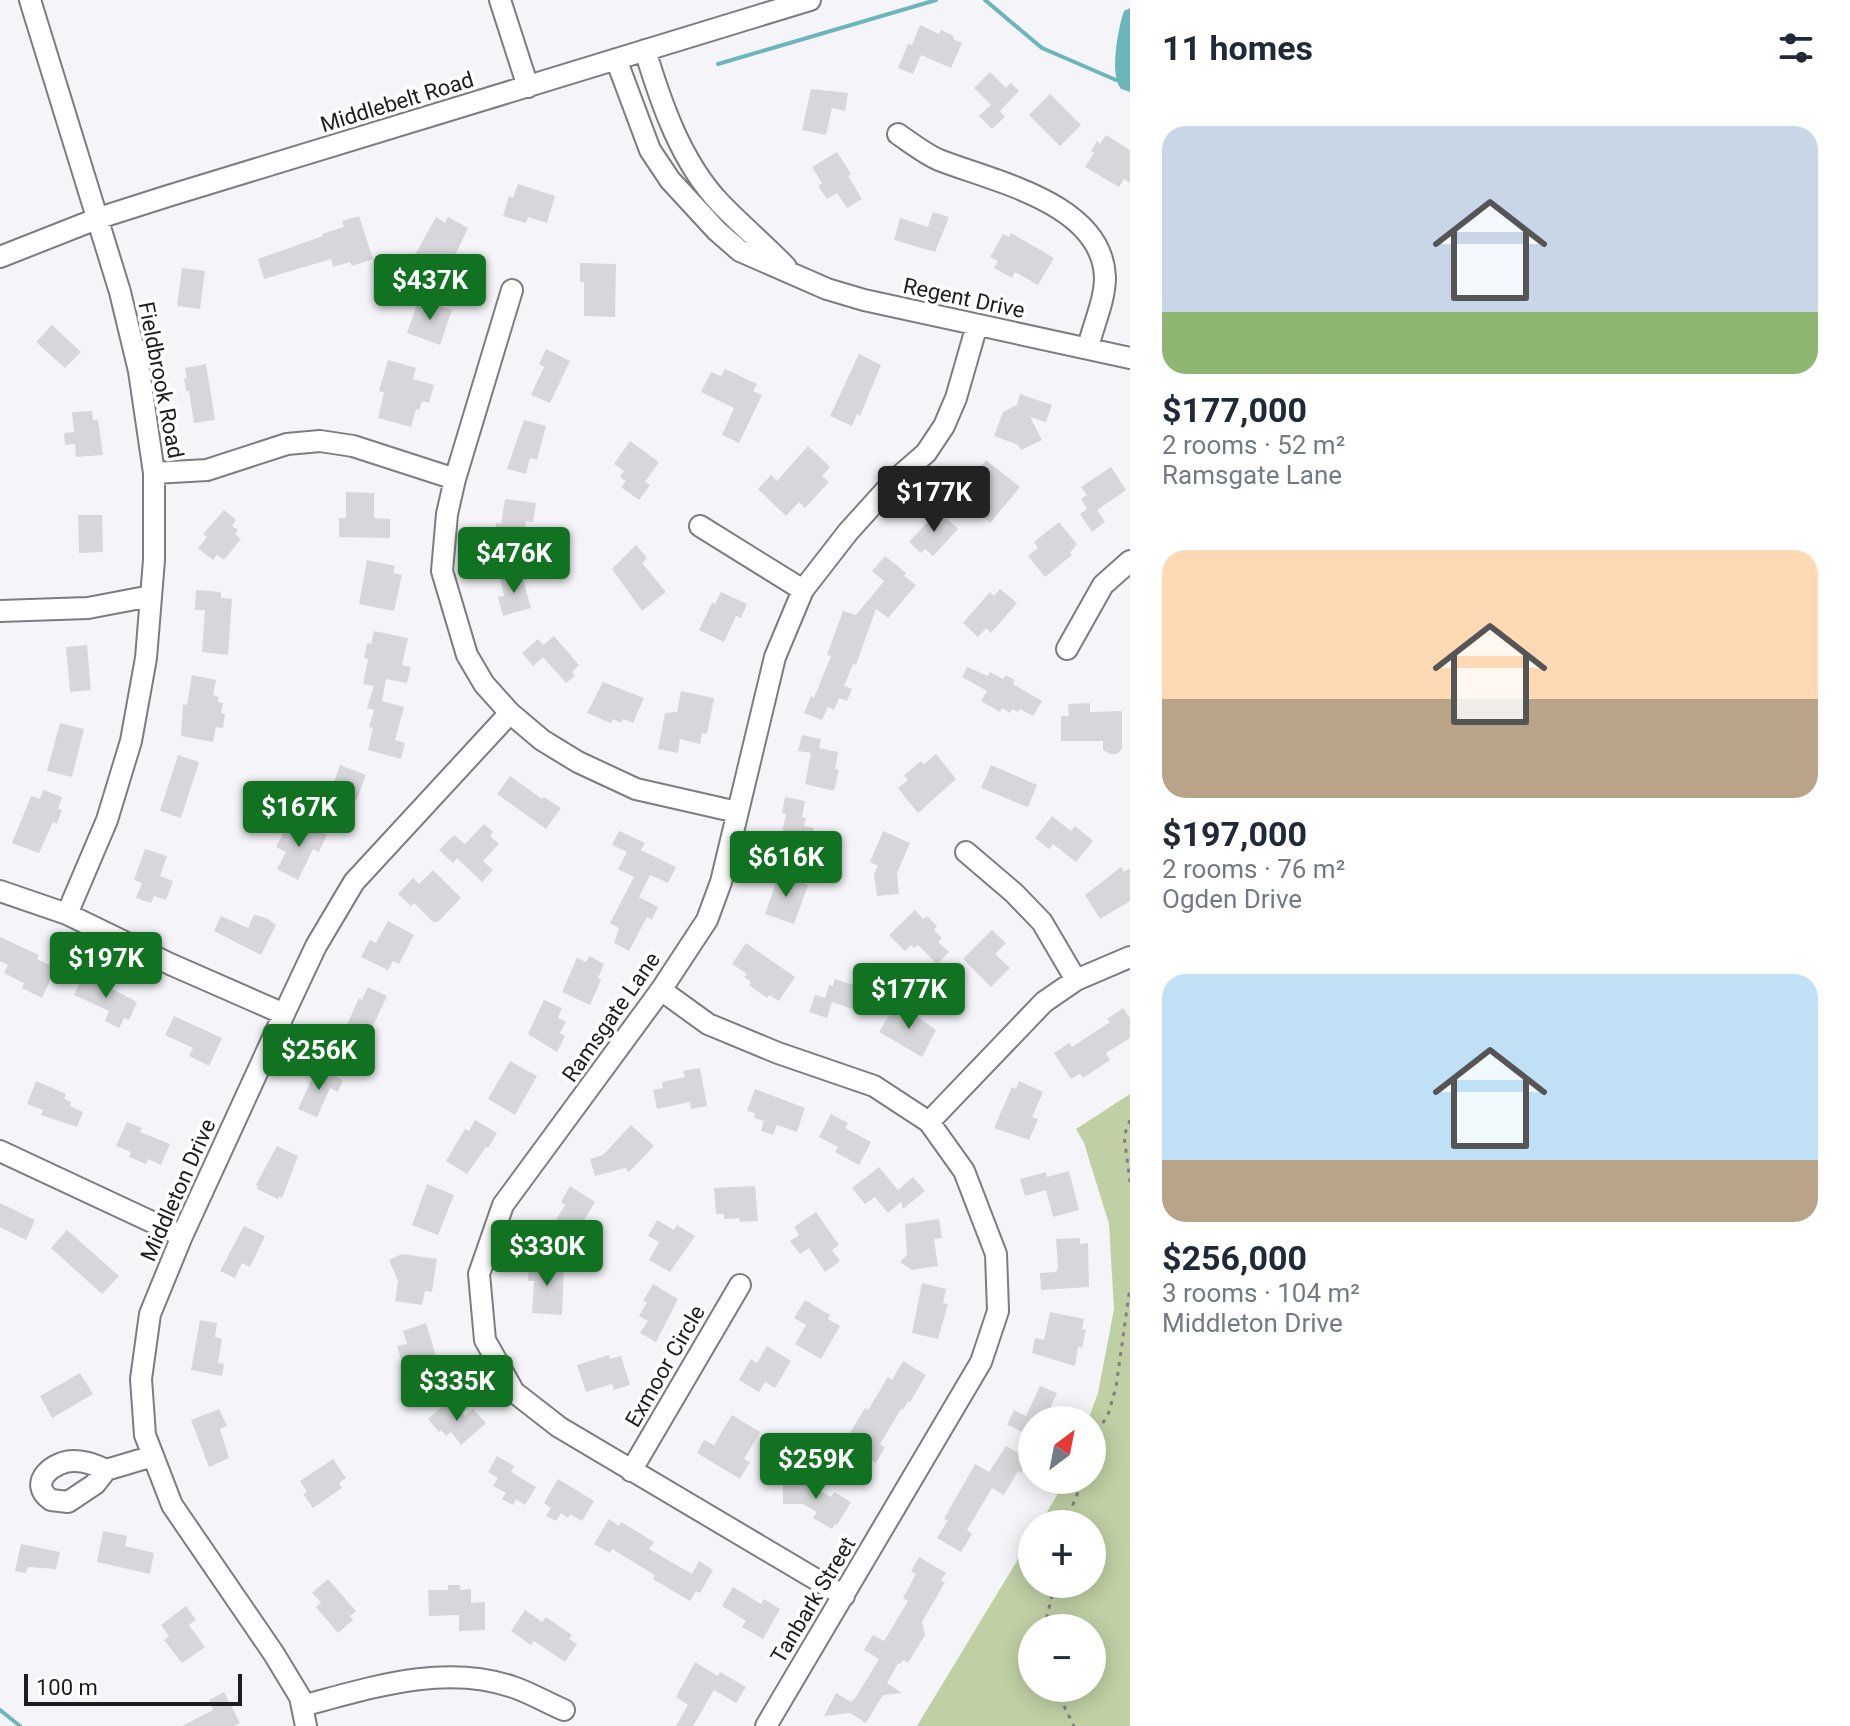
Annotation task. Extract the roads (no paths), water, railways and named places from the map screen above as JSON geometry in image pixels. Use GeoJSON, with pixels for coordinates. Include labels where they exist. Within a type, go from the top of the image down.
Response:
{"type":"FeatureCollection","features":[{"type":"Feature","properties":{"kind":"street","name":"Fieldbrook Road"},"geometry":{"type":"LineString","coordinates":[[30,0],[99,218],[139,371],[154,473],[154,560],[146,658],[131,741],[107,820],[67,914]]}},
{"type":"Feature","properties":{"kind":"street"},"geometry":{"type":"LineString","coordinates":[[500,0],[528,87]]}},
{"type":"Feature","properties":{"kind":"street","name":"Middlebelt Road"},"geometry":{"type":"LineString","coordinates":[[0,257],[99,218],[810,0]]}},
{"type":"Feature","properties":{"kind":"street","name":"Regent Drive"},"geometry":{"type":"LineString","coordinates":[[645,50],[660,99],[687,156],[718,201],[792,273]]}},
{"type":"Feature","properties":{"kind":"street","name":"Regent Drive"},"geometry":{"type":"LineString","coordinates":[[616,59],[650,150],[670,180],[740,251],[827,289],[864,300],[1130,358]]}},
{"type":"Feature","properties":{"kind":"street"},"geometry":{"type":"LineString","coordinates":[[898,134],[936,159],[983,175],[1071,214],[1083,227],[1093,239],[1105,277],[1088,348]]}},
{"type":"Feature","properties":{"kind":"street"},"geometry":{"type":"LineString","coordinates":[[512,290],[447,514],[442,571],[467,655],[484,684],[510,713],[542,740],[578,762],[636,789],[737,812]]}},
{"type":"Feature","properties":{"kind":"street","name":"Ramsgate Lane"},"geometry":{"type":"LineString","coordinates":[[844,1596],[559,1427],[514,1392],[485,1340],[479,1274],[503,1205],[661,990],[707,920],[721,882],[775,657],[803,590],[848,532],[935,440],[956,398],[977,325]]}},
{"type":"Feature","properties":{"kind":"street"},"geometry":{"type":"LineString","coordinates":[[154,473],[207,470],[287,444],[320,441],[353,446],[455,479]]}},
{"type":"Feature","properties":{"kind":"street"},"geometry":{"type":"LineString","coordinates":[[700,526],[803,590]]}},
{"type":"Feature","properties":{"kind":"street"},"geometry":{"type":"LineString","coordinates":[[1067,649],[1103,585],[1130,561]]}},
{"type":"Feature","properties":{"kind":"street"},"geometry":{"type":"LineString","coordinates":[[0,611],[88,608],[151,596]]}},
{"type":"Feature","properties":{"kind":"street","name":"Middleton Drive"},"geometry":{"type":"LineString","coordinates":[[304,1716],[300,1697],[274,1654],[172,1505],[153,1456],[145,1435],[141,1379],[150,1314],[182,1236],[316,946],[354,882],[510,713]]}},
{"type":"Feature","properties":{"kind":"street"},"geometry":{"type":"LineString","coordinates":[[966,852],[1042,922],[1076,980]]}},
{"type":"Feature","properties":{"kind":"street"},"geometry":{"type":"LineString","coordinates":[[0,891],[67,914],[284,1014]]}},
{"type":"Feature","properties":{"kind":"street"},"geometry":{"type":"LineString","coordinates":[[929,1122],[1044,1002],[1076,980],[1130,957]]}},
{"type":"Feature","properties":{"kind":"street","name":"Tanbark Street"},"geometry":{"type":"LineString","coordinates":[[661,990],[708,1024],[778,1053],[874,1086],[929,1122],[964,1171],[996,1254],[998,1311],[981,1362],[766,1726]]}},
{"type":"Feature","properties":{"kind":"street"},"geometry":{"type":"LineString","coordinates":[[0,1151],[182,1236]]}},
{"type":"Feature","properties":{"kind":"street","name":"Exmoor Circle"},"geometry":{"type":"LineString","coordinates":[[631,1471],[740,1285]]}},
{"type":"Feature","properties":{"kind":"street"},"geometry":{"type":"LineString","coordinates":[[106,1470],[153,1456]]}},
{"type":"Feature","properties":{"kind":"street"},"geometry":{"type":"LineString","coordinates":[[304,1716],[385,1684],[454,1676],[514,1687],[564,1710]]}},
{"type":"Feature","properties":{"kind":"water"},"geometry":{"type":"Polygon","coordinates":[[[1130,8],[1130,92],[1121,89],[1117,82],[1115,63],[1124,11],[1130,8]]]}},
{"type":"Feature","properties":{"kind":"waterway"},"geometry":{"type":"LineString","coordinates":[[718,64],[936,0]]}},
{"type":"Feature","properties":{"kind":"waterway"},"geometry":{"type":"LineString","coordinates":[[985,0],[1042,48],[1116,80]]}},
{"type":"Feature","properties":{"kind":"waterway"},"geometry":{"type":"LineString","coordinates":[[0,1710],[20,1726]]}}]}
